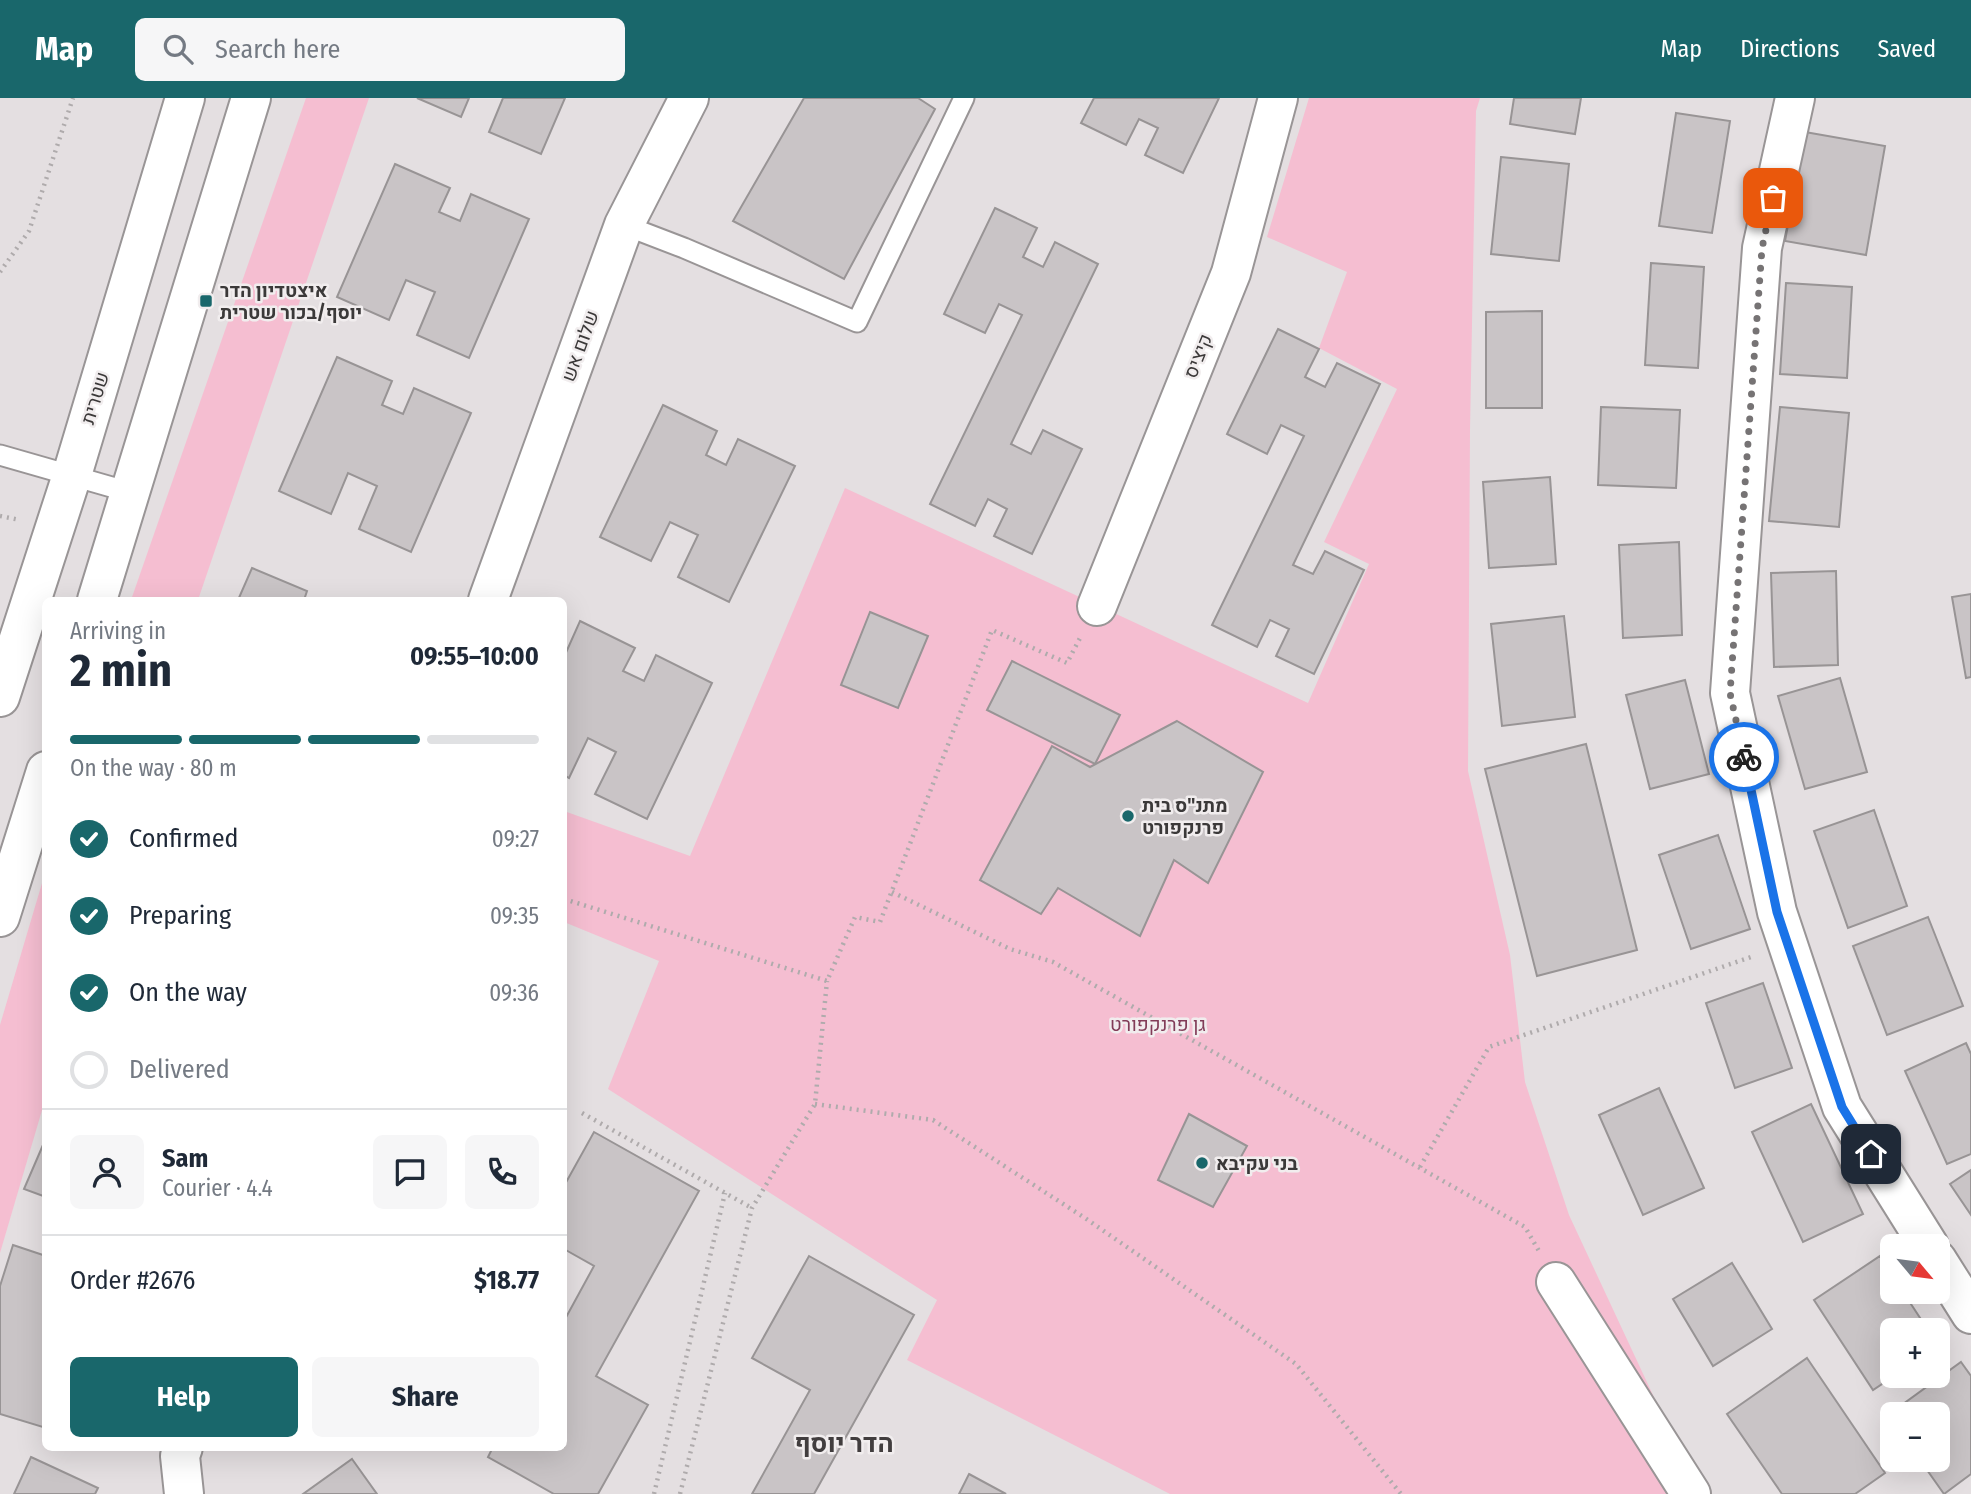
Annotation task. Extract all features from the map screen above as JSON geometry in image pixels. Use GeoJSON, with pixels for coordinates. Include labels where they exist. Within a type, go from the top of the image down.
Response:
{"type":"FeatureCollection","features":[{"type":"Feature","properties":{"kind":"street","name":"שטרית"},"geometry":{"type":"LineString","coordinates":[[0,697],[72,475],[185,98]]}},
{"type":"Feature","properties":{"kind":"street"},"geometry":{"type":"LineString","coordinates":[[98,597],[251,98]]}},
{"type":"Feature","properties":{"kind":"street","name":"שלום אש"},"geometry":{"type":"LineString","coordinates":[[489,597],[624,225],[689,98]]}},
{"type":"Feature","properties":{"kind":"street","name":"קיציס"},"geometry":{"type":"LineString","coordinates":[[1097,606],[1231,273],[1278,98]]}},
{"type":"Feature","properties":{"kind":"street"},"geometry":{"type":"LineString","coordinates":[[1795,98],[1762,248],[1730,693],[1777,912],[1842,1107],[1921,1234]]}},
{"type":"Feature","properties":{"kind":"street"},"geometry":{"type":"LineString","coordinates":[[0,917],[42,784]]}},
{"type":"Feature","properties":{"kind":"street"},"geometry":{"type":"LineString","coordinates":[[1950,1281],[1971,1314]]}},
{"type":"Feature","properties":{"kind":"street"},"geometry":{"type":"LineString","coordinates":[[1556,1282],[1691,1494]]}},
{"type":"Feature","properties":{"kind":"street"},"geometry":{"type":"LineString","coordinates":[[182,1451],[184,1494]]}},
{"type":"Feature","properties":{"kind":"lane"},"geometry":{"type":"LineString","coordinates":[[624,225],[858,322],[964,98]]}},
{"type":"Feature","properties":{"kind":"lane"},"geometry":{"type":"LineString","coordinates":[[0,455],[129,492]]}},
{"type":"Feature","properties":{"kind":"path"},"geometry":{"type":"LineString","coordinates":[[0,272],[29,231],[73,98]]}},
{"type":"Feature","properties":{"kind":"path"},"geometry":{"type":"LineString","coordinates":[[680,1494],[752,1208],[815,1104],[827,981],[855,917],[880,922],[992,630],[1067,663],[1097,606]]}},
{"type":"Feature","properties":{"kind":"path"},"geometry":{"type":"LineString","coordinates":[[892,892],[1010,949],[1053,962],[1525,1227],[1556,1282]]}},
{"type":"Feature","properties":{"kind":"path"},"geometry":{"type":"LineString","coordinates":[[567,900],[827,981]]}},
{"type":"Feature","properties":{"kind":"path"},"geometry":{"type":"LineString","coordinates":[[1420,1167],[1489,1047],[1788,944]]}},
{"type":"Feature","properties":{"kind":"path"},"geometry":{"type":"LineString","coordinates":[[815,1104],[933,1120],[1085,1217],[1296,1364],[1401,1494]]}},
{"type":"Feature","properties":{"kind":"path"},"geometry":{"type":"LineString","coordinates":[[582,1113],[752,1208]]}},
{"type":"Feature","properties":{"kind":"path"},"geometry":{"type":"LineString","coordinates":[[654,1494],[725,1193]]}},
{"type":"Feature","properties":{"kind":"green space"},"geometry":{"type":"Polygon","coordinates":[[[306,98],[369,98],[199,597],[132,597],[306,98]]]}},
{"type":"Feature","properties":{"kind":"green space","name":"גן פרנקפורט"},"geometry":{"type":"Polygon","coordinates":[[[1309,98],[1480,98],[1476,111],[1470,430],[1468,771],[1510,955],[1525,1082],[1569,1215],[1687,1468],[1712,1494],[1170,1494],[907,1360],[937,1300],[608,1089],[659,961],[567,923],[567,812],[690,856],[845,488],[1308,703],[1369,564],[1324,542],[1397,389],[1319,348],[1347,272],[1267,237],[1309,98]]]}},
{"type":"Feature","properties":{"kind":"green space"},"geometry":{"type":"Polygon","coordinates":[[[42,883],[42,1110],[0,1253],[0,1025],[42,883]]]}},
{"type":"Feature","properties":{"kind":"building"},"geometry":{"type":"Polygon","coordinates":[[[417,98],[469,98],[461,117],[417,98]]]}},
{"type":"Feature","properties":{"kind":"building"},"geometry":{"type":"Polygon","coordinates":[[[503,98],[565,98],[541,154],[489,132],[503,98]]]}},
{"type":"Feature","properties":{"kind":"building"},"geometry":{"type":"Polygon","coordinates":[[[804,98],[918,98],[935,109],[844,279],[733,221],[804,98]]]}},
{"type":"Feature","properties":{"kind":"building"},"geometry":{"type":"Polygon","coordinates":[[[1094,98],[1219,98],[1183,173],[1145,155],[1158,128],[1139,119],[1126,145],[1081,123],[1094,98]]]}},
{"type":"Feature","properties":{"kind":"building"},"geometry":{"type":"Polygon","coordinates":[[[1514,98],[1581,98],[1575,134],[1510,124],[1514,98]]]}},
{"type":"Feature","properties":{"kind":"building"},"geometry":{"type":"Polygon","coordinates":[[[1676,113],[1730,121],[1712,233],[1659,226],[1676,113]]]}},
{"type":"Feature","properties":{"kind":"building"},"geometry":{"type":"Polygon","coordinates":[[[1805,132],[1885,146],[1866,255],[1785,241],[1805,132]]]}},
{"type":"Feature","properties":{"kind":"building"},"geometry":{"type":"Polygon","coordinates":[[[1501,157],[1569,164],[1559,261],[1491,254],[1501,157]]]}},
{"type":"Feature","properties":{"kind":"building"},"geometry":{"type":"Polygon","coordinates":[[[395,164],[450,188],[439,212],[460,221],[471,194],[529,219],[469,358],[417,335],[435,292],[406,280],[389,320],[337,297],[395,164]]]}},
{"type":"Feature","properties":{"kind":"building"},"geometry":{"type":"Polygon","coordinates":[[[995,208],[1037,228],[1023,257],[1043,267],[1055,242],[1098,264],[1011,444],[1031,454],[1043,430],[1082,449],[1032,554],[994,536],[1007,509],[988,499],[975,526],[930,504],[1022,315],[999,304],[985,333],[944,314],[995,208]]]}},
{"type":"Feature","properties":{"kind":"building"},"geometry":{"type":"Polygon","coordinates":[[[1651,263],[1704,267],[1698,368],[1645,365],[1651,263]]]}},
{"type":"Feature","properties":{"kind":"building"},"geometry":{"type":"Polygon","coordinates":[[[1786,283],[1852,287],[1847,378],[1780,374],[1786,283]]]}},
{"type":"Feature","properties":{"kind":"building"},"geometry":{"type":"Polygon","coordinates":[[[1542,311],[1542,408],[1486,408],[1486,312],[1542,311]]]}},
{"type":"Feature","properties":{"kind":"building"},"geometry":{"type":"Polygon","coordinates":[[[1278,329],[1319,349],[1305,377],[1325,387],[1337,363],[1380,384],[1293,565],[1313,574],[1325,551],[1364,570],[1314,674],[1276,656],[1289,629],[1270,620],[1257,647],[1212,625],[1304,436],[1281,425],[1267,454],[1227,434],[1278,329]]]}},
{"type":"Feature","properties":{"kind":"building"},"geometry":{"type":"Polygon","coordinates":[[[337,357],[392,381],[382,405],[403,414],[414,388],[471,413],[411,552],[359,529],[377,486],[348,473],[331,514],[279,491],[337,357]]]}},
{"type":"Feature","properties":{"kind":"building"},"geometry":{"type":"Polygon","coordinates":[[[663,405],[717,431],[706,455],[726,465],[738,439],[795,466],[729,602],[678,577],[698,535],[670,522],[651,561],[600,537],[663,405]]]}},
{"type":"Feature","properties":{"kind":"building"},"geometry":{"type":"Polygon","coordinates":[[[1601,407],[1680,410],[1676,488],[1598,485],[1601,407]]]}},
{"type":"Feature","properties":{"kind":"building"},"geometry":{"type":"Polygon","coordinates":[[[1780,407],[1849,413],[1839,527],[1769,521],[1780,407]]]}},
{"type":"Feature","properties":{"kind":"building"},"geometry":{"type":"Polygon","coordinates":[[[1550,477],[1556,564],[1489,568],[1483,482],[1550,477]]]}},
{"type":"Feature","properties":{"kind":"building"},"geometry":{"type":"Polygon","coordinates":[[[1679,542],[1682,635],[1623,638],[1619,545],[1679,542]]]}},
{"type":"Feature","properties":{"kind":"building"},"geometry":{"type":"Polygon","coordinates":[[[252,568],[307,591],[305,597],[239,597],[252,568]]]}},
{"type":"Feature","properties":{"kind":"building"},"geometry":{"type":"Polygon","coordinates":[[[1836,571],[1838,665],[1774,667],[1771,573],[1836,571]]]}},
{"type":"Feature","properties":{"kind":"building"},"geometry":{"type":"Polygon","coordinates":[[[1971,594],[1971,677],[1966,678],[1952,597],[1971,594]]]}},
{"type":"Feature","properties":{"kind":"building"},"geometry":{"type":"Polygon","coordinates":[[[870,612],[928,636],[898,708],[841,685],[870,612]]]}},
{"type":"Feature","properties":{"kind":"building"},"geometry":{"type":"Polygon","coordinates":[[[1564,616],[1575,717],[1502,726],[1491,624],[1564,616]]]}},
{"type":"Feature","properties":{"kind":"building"},"geometry":{"type":"Polygon","coordinates":[[[580,621],[635,648],[623,671],[644,681],[656,655],[712,683],[647,819],[595,794],[616,752],[588,738],[569,778],[567,777],[567,650],[580,621]]]}},
{"type":"Feature","properties":{"kind":"building"},"geometry":{"type":"Polygon","coordinates":[[[1012,661],[1120,715],[1095,764],[987,710],[1012,661]]]}},
{"type":"Feature","properties":{"kind":"building"},"geometry":{"type":"Polygon","coordinates":[[[1840,678],[1867,772],[1805,789],[1778,696],[1840,678]]]}},
{"type":"Feature","properties":{"kind":"building"},"geometry":{"type":"Polygon","coordinates":[[[1685,680],[1709,774],[1650,789],[1626,695],[1685,680]]]}},
{"type":"Feature","properties":{"kind":"building","name":"מתנ\"ס בית פרנקפורט"},"geometry":{"type":"Polygon","coordinates":[[[1177,721],[1263,772],[1208,883],[1174,860],[1140,936],[1058,888],[1041,914],[980,880],[1052,746],[1090,767],[1177,721]]]}},
{"type":"Feature","properties":{"kind":"building"},"geometry":{"type":"Polygon","coordinates":[[[1586,744],[1637,950],[1537,976],[1485,769],[1586,744]]]}},
{"type":"Feature","properties":{"kind":"building"},"geometry":{"type":"Polygon","coordinates":[[[1874,810],[1907,906],[1848,928],[1814,831],[1874,810]]]}},
{"type":"Feature","properties":{"kind":"building"},"geometry":{"type":"Polygon","coordinates":[[[1718,835],[1750,929],[1691,949],[1659,855],[1718,835]]]}},
{"type":"Feature","properties":{"kind":"building"},"geometry":{"type":"Polygon","coordinates":[[[1928,917],[1963,1006],[1887,1035],[1853,946],[1928,917]]]}},
{"type":"Feature","properties":{"kind":"building"},"geometry":{"type":"Polygon","coordinates":[[[1763,983],[1792,1068],[1735,1088],[1706,1003],[1763,983]]]}},
{"type":"Feature","properties":{"kind":"building"},"geometry":{"type":"Polygon","coordinates":[[[1966,1043],[1971,1054],[1971,1154],[1947,1164],[1905,1071],[1966,1043]]]}},
{"type":"Feature","properties":{"kind":"building"},"geometry":{"type":"Polygon","coordinates":[[[1659,1088],[1704,1188],[1643,1215],[1599,1115],[1659,1088]]]}},
{"type":"Feature","properties":{"kind":"building"},"geometry":{"type":"Polygon","coordinates":[[[1811,1104],[1863,1214],[1803,1242],[1752,1132],[1811,1104]]]}},
{"type":"Feature","properties":{"kind":"building","name":"בני עקיבא"},"geometry":{"type":"Polygon","coordinates":[[[1189,1114],[1247,1146],[1213,1207],[1158,1180],[1189,1114]]]}},
{"type":"Feature","properties":{"kind":"building"},"geometry":{"type":"Polygon","coordinates":[[[594,1132],[699,1191],[596,1376],[648,1405],[598,1494],[554,1494],[488,1457],[491,1451],[567,1451],[567,1316],[594,1266],[567,1251],[567,1181],[594,1132]]]}},
{"type":"Feature","properties":{"kind":"building"},"geometry":{"type":"Polygon","coordinates":[[[42,1147],[42,1196],[24,1189],[42,1147]]]}},
{"type":"Feature","properties":{"kind":"building"},"geometry":{"type":"Polygon","coordinates":[[[1971,1170],[1971,1215],[1950,1184],[1971,1170]]]}},
{"type":"Feature","properties":{"kind":"building"},"geometry":{"type":"Polygon","coordinates":[[[13,1245],[42,1255],[42,1427],[0,1414],[0,1286],[13,1245]]]}},
{"type":"Feature","properties":{"kind":"building"},"geometry":{"type":"Polygon","coordinates":[[[809,1256],[914,1315],[814,1494],[752,1494],[810,1390],[752,1358],[809,1256]]]}},
{"type":"Feature","properties":{"kind":"building"},"geometry":{"type":"Polygon","coordinates":[[[1880,1256],[1880,1304],[1911,1304],[1920,1318],[1880,1318],[1880,1385],[1873,1390],[1814,1300],[1880,1256]]]}},
{"type":"Feature","properties":{"kind":"building"},"geometry":{"type":"Polygon","coordinates":[[[1732,1263],[1772,1329],[1713,1366],[1673,1299],[1732,1263]]]}},
{"type":"Feature","properties":{"kind":"building"},"geometry":{"type":"Polygon","coordinates":[[[1807,1358],[1880,1466],[1880,1472],[1885,1473],[1855,1494],[1782,1494],[1727,1414],[1807,1358]]]}},
{"type":"Feature","properties":{"kind":"building"},"geometry":{"type":"Polygon","coordinates":[[[1961,1362],[1971,1376],[1971,1474],[1944,1494],[1928,1472],[1950,1472],[1950,1402],[1906,1402],[1925,1388],[1950,1388],[1950,1370],[1961,1362]]]}},
{"type":"Feature","properties":{"kind":"building"},"geometry":{"type":"Polygon","coordinates":[[[31,1457],[98,1488],[95,1494],[14,1494],[31,1457]]]}},
{"type":"Feature","properties":{"kind":"building"},"geometry":{"type":"Polygon","coordinates":[[[352,1459],[377,1494],[303,1494],[352,1459]]]}},
{"type":"Feature","properties":{"kind":"building"},"geometry":{"type":"Polygon","coordinates":[[[969,1474],[1006,1494],[959,1494],[969,1474]]]}},
{"type":"Feature","properties":{"kind":"way so far"},"geometry":{"type":"LineString","coordinates":[[1744,757],[1730,693],[1762,248],[1773,198]]}},
{"type":"Feature","properties":{"kind":"place","name":"איצטדיון הדר יוסף/בכור שטרית"},"geometry":{"type":"Point","coordinates":[206,301]}},
{"type":"Feature","properties":{"kind":"place","name":"מתנ\"ס בית פרנקפורט"},"geometry":{"type":"Point","coordinates":[1128,816]}},
{"type":"Feature","properties":{"kind":"place","name":"בני עקיבא"},"geometry":{"type":"Point","coordinates":[1202,1163]}},
{"type":"Feature","properties":{"kind":"district","name":"הדר יוסף"},"geometry":{"type":"Point","coordinates":[844,1443]}},
{"type":"Feature","properties":{"kind":"route"},"geometry":{"type":"LineString","coordinates":[[1744,757],[1777,912],[1842,1107],[1871,1154]]}}]}
